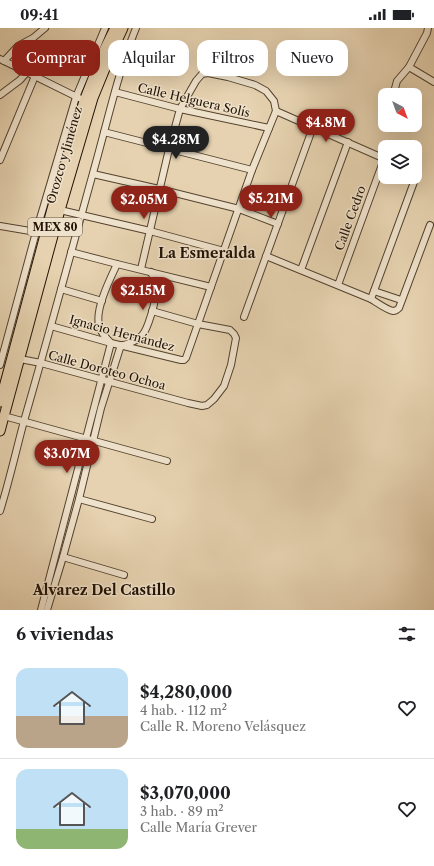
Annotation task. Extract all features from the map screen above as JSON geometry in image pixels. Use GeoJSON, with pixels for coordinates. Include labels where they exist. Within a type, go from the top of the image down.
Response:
{"type":"FeatureCollection","features":[{"type":"Feature","properties":{"kind":"highway","name":"Orozco y Jiménez"},"geometry":{"type":"LineString","coordinates":[[0,402],[52,209],[84,101],[105,48],[115,28]]}},
{"type":"Feature","properties":{"kind":"highway","name":"Orozco y Jiménez"},"geometry":{"type":"LineString","coordinates":[[0,431],[60,210],[93,98],[123,28]]}},
{"type":"Feature","properties":{"kind":"street"},"geometry":{"type":"LineString","coordinates":[[12,65],[2,60],[18,46],[33,38],[45,28]]}},
{"type":"Feature","properties":{"kind":"street"},"geometry":{"type":"LineString","coordinates":[[0,365],[36,232],[76,96],[105,28]]}},
{"type":"Feature","properties":{"kind":"street","name":"MEX 80"},"geometry":{"type":"LineString","coordinates":[[0,511],[2,495],[41,363],[114,92],[136,28]]}},
{"type":"Feature","properties":{"kind":"street"},"geometry":{"type":"LineString","coordinates":[[395,88],[397,81],[409,67],[428,30],[434,36]]}},
{"type":"Feature","properties":{"kind":"street"},"geometry":{"type":"LineString","coordinates":[[409,67],[434,82]]}},
{"type":"Feature","properties":{"kind":"street"},"geometry":{"type":"LineString","coordinates":[[140,269],[180,108],[196,81],[202,74],[208,73],[255,85],[266,91],[274,101],[276,111],[252,170],[198,324],[152,311]]}},
{"type":"Feature","properties":{"kind":"street"},"geometry":{"type":"LineString","coordinates":[[0,95],[24,76]]}},
{"type":"Feature","properties":{"kind":"street"},"geometry":{"type":"LineString","coordinates":[[0,160],[35,76],[84,101]]}},
{"type":"Feature","properties":{"kind":"street","name":"Calle Helguera Solís"},"geometry":{"type":"LineString","coordinates":[[114,92],[269,128]]}},
{"type":"Feature","properties":{"kind":"street"},"geometry":{"type":"LineString","coordinates":[[276,111],[378,156]]}},
{"type":"Feature","properties":{"kind":"street"},"geometry":{"type":"LineString","coordinates":[[244,317],[314,127]]}},
{"type":"Feature","properties":{"kind":"street"},"geometry":{"type":"LineString","coordinates":[[104,132],[252,170]]}},
{"type":"Feature","properties":{"kind":"street"},"geometry":{"type":"LineString","coordinates":[[301,270],[348,142]]}},
{"type":"Feature","properties":{"kind":"street"},"geometry":{"type":"LineString","coordinates":[[93,174],[239,209],[278,224]]}},
{"type":"Feature","properties":{"kind":"street","name":"Calle Cedro"},"geometry":{"type":"LineString","coordinates":[[338,285],[378,175]]}},
{"type":"Feature","properties":{"kind":"street"},"geometry":{"type":"LineString","coordinates":[[371,299],[413,184]]}},
{"type":"Feature","properties":{"kind":"street"},"geometry":{"type":"LineString","coordinates":[[60,210],[150,231],[224,251]]}},
{"type":"Feature","properties":{"kind":"street"},"geometry":{"type":"LineString","coordinates":[[266,256],[371,299],[393,311],[399,308],[430,225]]}},
{"type":"Feature","properties":{"kind":"street"},"geometry":{"type":"LineString","coordinates":[[0,226],[36,232]]}},
{"type":"Feature","properties":{"kind":"street"},"geometry":{"type":"LineString","coordinates":[[71,252],[211,287]]}},
{"type":"Feature","properties":{"kind":"street"},"geometry":{"type":"LineString","coordinates":[[41,610],[111,343],[105,337],[99,326],[98,314],[117,264]]}},
{"type":"Feature","properties":{"kind":"street"},"geometry":{"type":"LineString","coordinates":[[47,610],[79,499],[101,408],[121,345],[139,339],[146,330],[152,311],[157,289],[151,272]]}},
{"type":"Feature","properties":{"kind":"street"},"geometry":{"type":"LineString","coordinates":[[61,289],[102,301]]}},
{"type":"Feature","properties":{"kind":"street"},"geometry":{"type":"LineString","coordinates":[[374,291],[402,300]]}},
{"type":"Feature","properties":{"kind":"street","name":"Calle Doroteo Ochoa"},"geometry":{"type":"LineString","coordinates":[[20,359],[41,363],[202,406],[207,405],[214,399],[224,386],[236,338],[230,330],[198,324]]}},
{"type":"Feature","properties":{"kind":"street","name":"Ignacio Hernández"},"geometry":{"type":"LineString","coordinates":[[51,326],[111,343],[184,360],[198,324]]}},
{"type":"Feature","properties":{"kind":"street"},"geometry":{"type":"LineString","coordinates":[[4,416],[167,461]]}},
{"type":"Feature","properties":{"kind":"street"},"geometry":{"type":"LineString","coordinates":[[79,499],[152,519]]}},
{"type":"Feature","properties":{"kind":"street"},"geometry":{"type":"LineString","coordinates":[[63,557],[124,575]]}},
{"type":"Feature","properties":{"kind":"district","name":"La Esmeralda"},"geometry":{"type":"Point","coordinates":[207,253]}},
{"type":"Feature","properties":{"kind":"district","name":"Alvarez Del Castillo"},"geometry":{"type":"Point","coordinates":[104,590]}}]}
